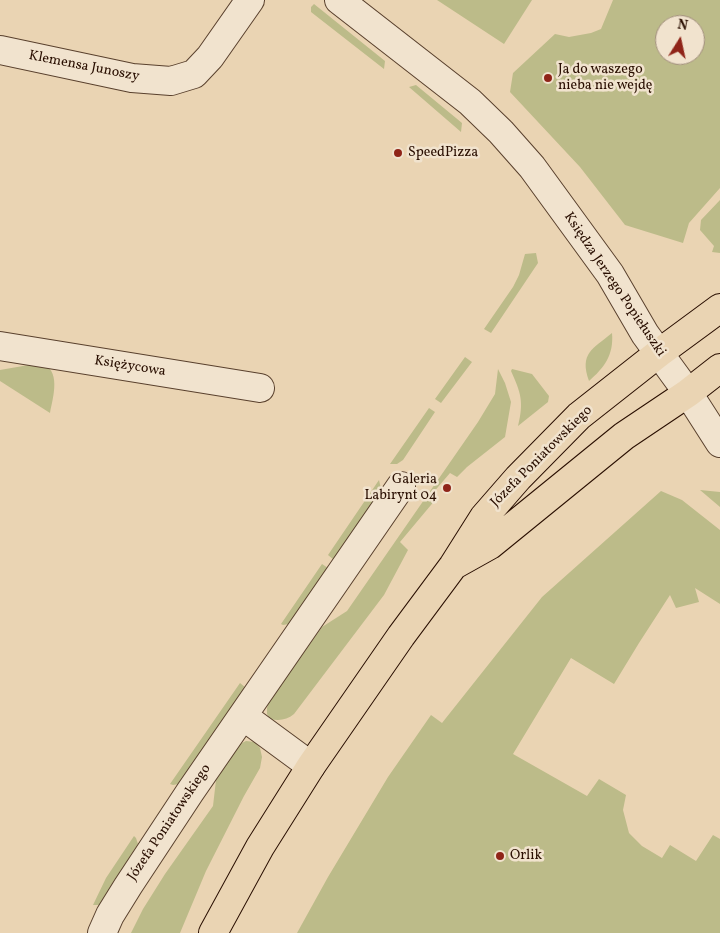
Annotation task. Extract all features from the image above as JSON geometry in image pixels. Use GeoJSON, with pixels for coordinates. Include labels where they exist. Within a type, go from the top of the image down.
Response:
{"type":"FeatureCollection","features":[{"type":"Feature","properties":{"kind":"main road","name":"Józefa Poniatowskiego"},"geometry":{"type":"LineString","coordinates":[[213,933],[260,847],[311,766],[401,636],[453,566],[484,516],[518,478],[579,416],[720,308]]}},
{"type":"Feature","properties":{"kind":"main road","name":"Józefa Poniatowskiego"},"geometry":{"type":"LineString","coordinates":[[453,566],[490,545],[624,436],[688,393],[720,368]]}},
{"type":"Feature","properties":{"kind":"street","name":"Klemensa Junoszy"},"geometry":{"type":"LineString","coordinates":[[0,50],[132,78],[171,81],[194,74],[210,57],[250,0]]}},
{"type":"Feature","properties":{"kind":"street","name":"Księdza Jerzego Popiełuszki"},"geometry":{"type":"LineString","coordinates":[[339,0],[470,102],[501,132],[532,167],[610,274],[645,334],[688,393],[720,443]]}},
{"type":"Feature","properties":{"kind":"street","name":"Księżycowa"},"geometry":{"type":"LineString","coordinates":[[0,346],[260,388]]}},
{"type":"Feature","properties":{"kind":"street","name":"Józefa Poniatowskiego"},"geometry":{"type":"LineString","coordinates":[[102,933],[110,915],[149,853],[402,486]]}},
{"type":"Feature","properties":{"kind":"street"},"geometry":{"type":"LineString","coordinates":[[243,716],[311,766]]}},
{"type":"Feature","properties":{"kind":"shaded area"},"geometry":{"type":"Polygon","coordinates":[[[437,0],[532,0],[504,44],[437,0]]]}},
{"type":"Feature","properties":{"kind":"shaded area"},"geometry":{"type":"Polygon","coordinates":[[[613,0],[720,0],[720,188],[689,223],[683,243],[625,225],[580,167],[510,92],[513,73],[555,34],[569,37],[601,29],[613,0]]]}},
{"type":"Feature","properties":{"kind":"shaded area"},"geometry":{"type":"Polygon","coordinates":[[[314,4],[385,61],[384,69],[311,12],[311,7],[314,4]]]}},
{"type":"Feature","properties":{"kind":"shaded area"},"geometry":{"type":"Polygon","coordinates":[[[416,85],[462,123],[461,132],[409,87],[416,85]]]}},
{"type":"Feature","properties":{"kind":"shaded area"},"geometry":{"type":"Polygon","coordinates":[[[720,200],[720,253],[712,252],[714,246],[700,230],[701,220],[720,200]]]}},
{"type":"Feature","properties":{"kind":"shaded area"},"geometry":{"type":"Polygon","coordinates":[[[536,253],[538,263],[491,333],[484,329],[513,287],[519,275],[525,254],[536,253]]]}},
{"type":"Feature","properties":{"kind":"shaded area"},"geometry":{"type":"Polygon","coordinates":[[[612,333],[610,354],[603,366],[589,381],[586,372],[587,358],[594,348],[612,333]]]}},
{"type":"Feature","properties":{"kind":"shaded area"},"geometry":{"type":"Polygon","coordinates":[[[465,357],[472,362],[441,403],[435,399],[465,357]]]}},
{"type":"Feature","properties":{"kind":"shaded area"},"geometry":{"type":"Polygon","coordinates":[[[40,363],[47,366],[54,377],[54,392],[50,413],[0,381],[0,370],[40,363]]]}},
{"type":"Feature","properties":{"kind":"shaded area"},"geometry":{"type":"Polygon","coordinates":[[[498,369],[511,402],[505,437],[457,477],[450,473],[432,494],[436,499],[400,542],[408,550],[384,595],[294,714],[289,718],[270,719],[267,714],[267,708],[275,693],[322,627],[347,611],[478,422],[495,394],[498,369]]]}},
{"type":"Feature","properties":{"kind":"shaded area"},"geometry":{"type":"Polygon","coordinates":[[[512,369],[532,374],[549,396],[548,402],[518,426],[521,404],[512,369]]]}},
{"type":"Feature","properties":{"kind":"shaded area"},"geometry":{"type":"Polygon","coordinates":[[[429,408],[435,412],[403,460],[397,464],[390,464],[429,408]]]}},
{"type":"Feature","properties":{"kind":"shaded area"},"geometry":{"type":"Polygon","coordinates":[[[379,480],[381,489],[379,494],[334,560],[328,555],[379,480]]]}},
{"type":"Feature","properties":{"kind":"shaded area"},"geometry":{"type":"Polygon","coordinates":[[[700,490],[720,492],[720,507],[700,490]]]}},
{"type":"Feature","properties":{"kind":"shaded area"},"geometry":{"type":"Polygon","coordinates":[[[661,491],[682,500],[720,530],[720,604],[695,588],[699,602],[676,608],[670,595],[614,684],[571,658],[513,754],[587,796],[599,779],[626,795],[623,810],[629,833],[642,846],[662,858],[670,845],[696,861],[713,835],[720,839],[720,933],[297,933],[388,777],[431,715],[442,723],[542,597],[661,491]]]}},
{"type":"Feature","properties":{"kind":"shaded area"},"geometry":{"type":"Polygon","coordinates":[[[322,564],[328,568],[289,624],[281,624],[322,564]]]}},
{"type":"Feature","properties":{"kind":"shaded area"},"geometry":{"type":"Polygon","coordinates":[[[240,683],[246,688],[179,784],[170,784],[240,683]]]}},
{"type":"Feature","properties":{"kind":"shaded area"},"geometry":{"type":"Polygon","coordinates":[[[246,741],[255,742],[260,748],[262,757],[260,768],[206,871],[180,933],[131,933],[143,909],[165,874],[213,806],[216,780],[240,744],[246,741]]]}},
{"type":"Feature","properties":{"kind":"shaded area"},"geometry":{"type":"Polygon","coordinates":[[[134,836],[138,844],[101,905],[93,905],[106,878],[134,836]]]}},
{"type":"Feature","properties":{"kind":"place","name":"Ja do waszego nieba nie wejdę"},"geometry":{"type":"Point","coordinates":[548,78]}},
{"type":"Feature","properties":{"kind":"place","name":"SpeedPizza"},"geometry":{"type":"Point","coordinates":[398,153]}},
{"type":"Feature","properties":{"kind":"place","name":"Galeria Labirynt 04"},"geometry":{"type":"Point","coordinates":[447,488]}},
{"type":"Feature","properties":{"kind":"place","name":"Orlik"},"geometry":{"type":"Point","coordinates":[500,856]}}]}
